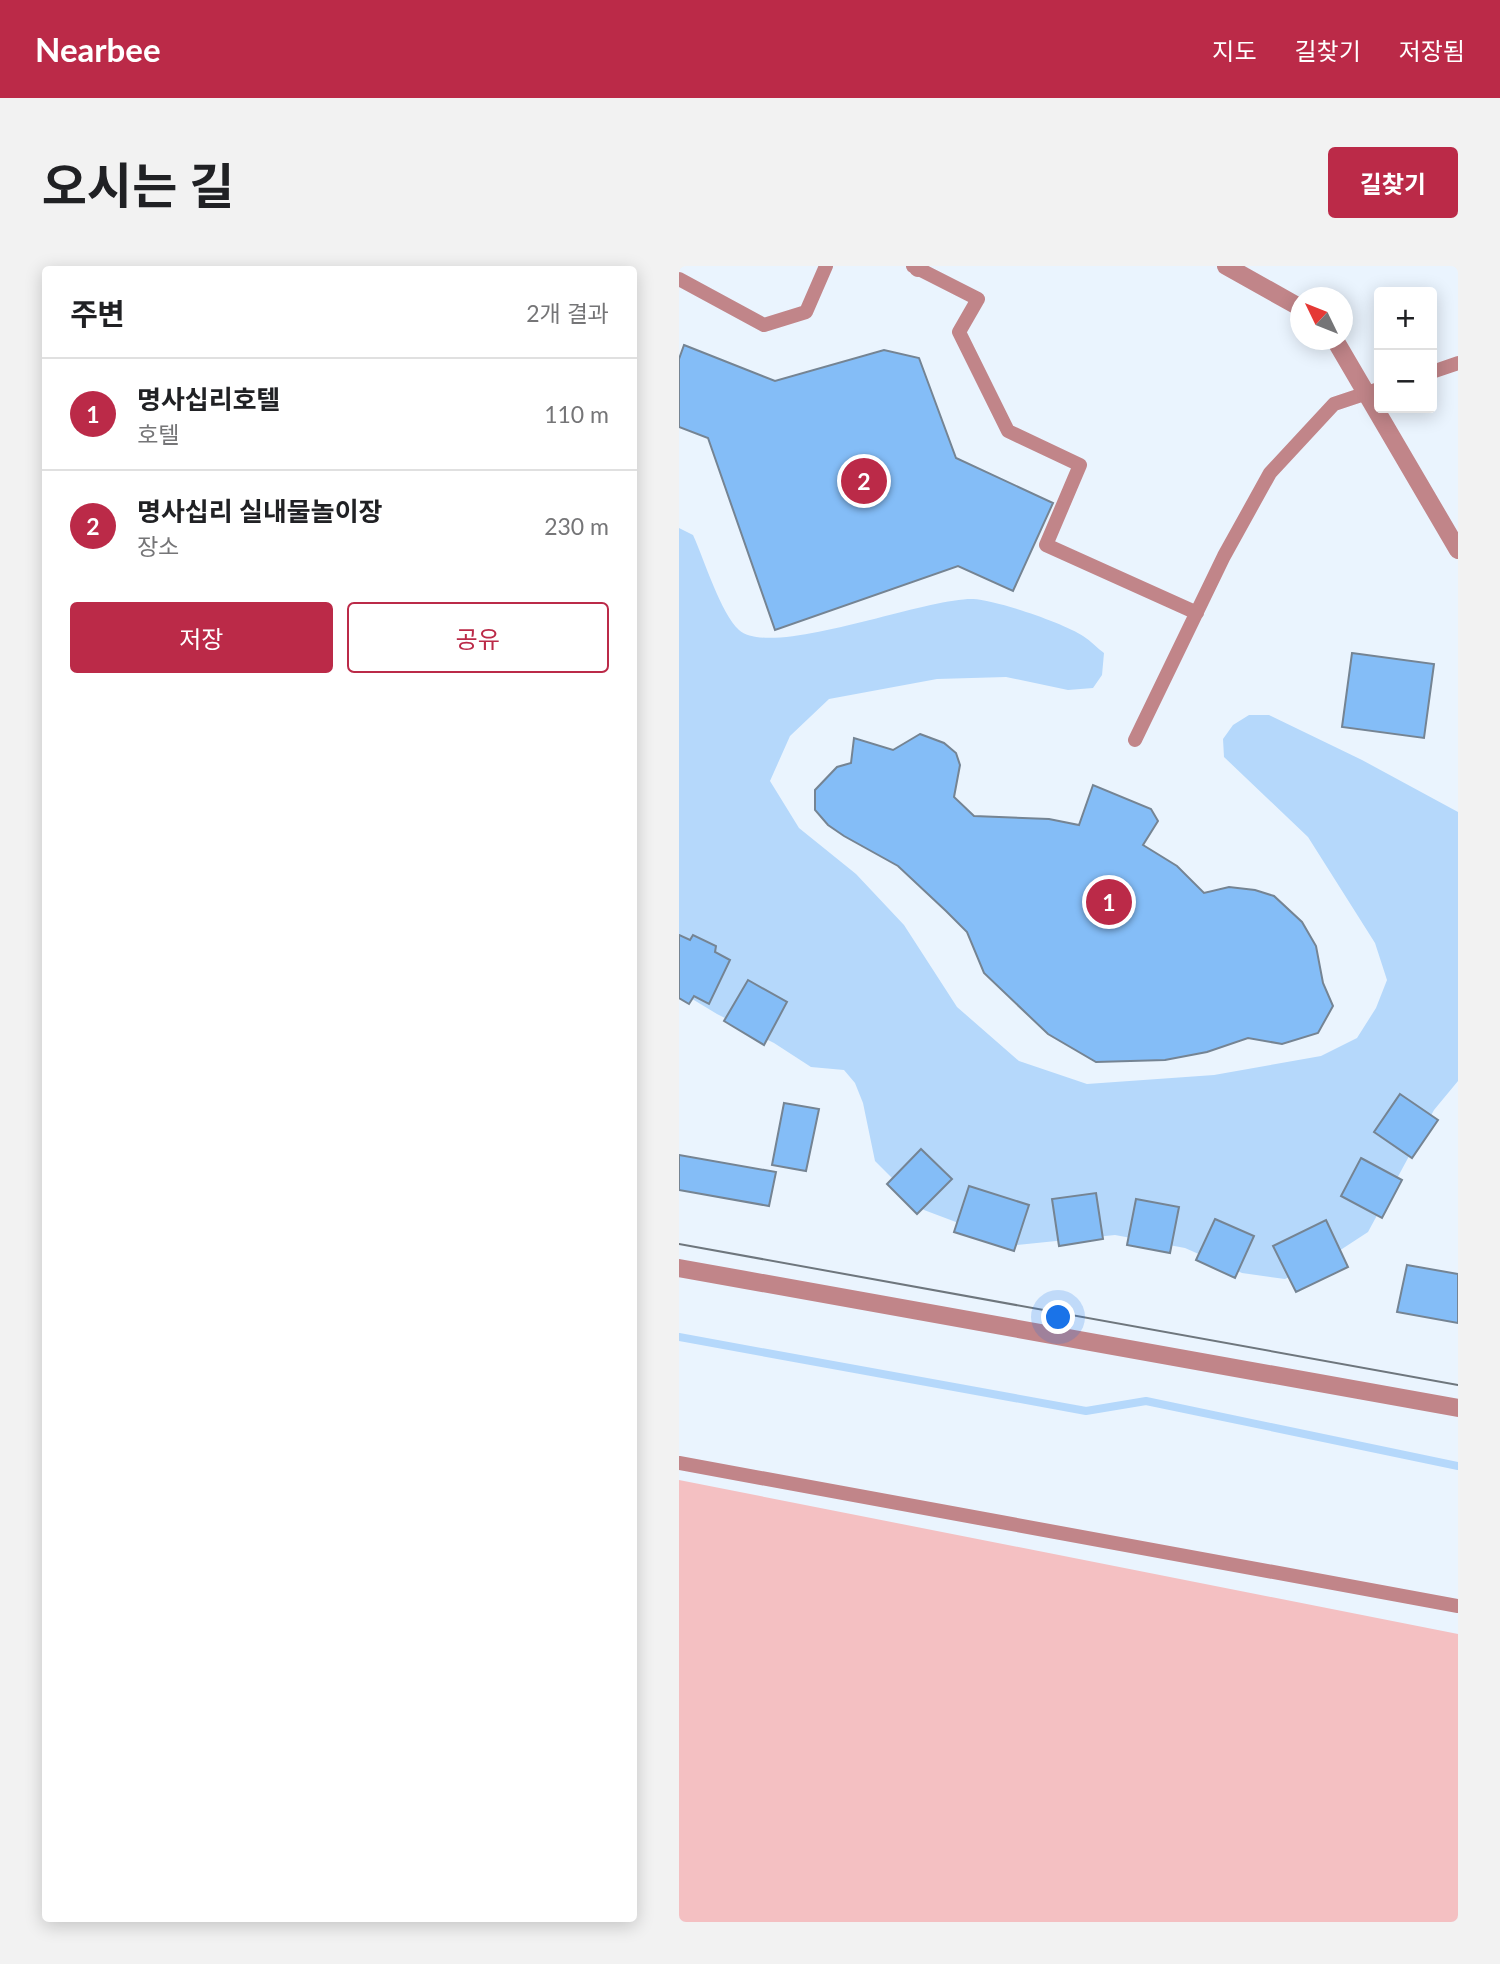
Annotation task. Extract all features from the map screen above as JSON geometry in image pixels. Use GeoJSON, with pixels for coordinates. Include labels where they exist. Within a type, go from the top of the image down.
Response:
{"type":"FeatureCollection","features":[{"type":"Feature","properties":{"kind":"street"},"geometry":{"type":"LineString","coordinates":[[1226,266],[1290,302]]}},
{"type":"Feature","properties":{"kind":"street"},"geometry":{"type":"LineString","coordinates":[[1342,350],[1373,391],[1458,550]]}},
{"type":"Feature","properties":{"kind":"street"},"geometry":{"type":"LineString","coordinates":[[679,1268],[1458,1408]]}},
{"type":"Feature","properties":{"kind":"lane"},"geometry":{"type":"LineString","coordinates":[[679,279],[764,325],[806,312],[826,266]]}},
{"type":"Feature","properties":{"kind":"lane"},"geometry":{"type":"LineString","coordinates":[[916,267],[978,299],[959,332],[1008,432],[1080,465],[1046,545],[1196,613]]}},
{"type":"Feature","properties":{"kind":"lane"},"geometry":{"type":"LineString","coordinates":[[1437,370],[1458,363]]}},
{"type":"Feature","properties":{"kind":"lane"},"geometry":{"type":"LineString","coordinates":[[1135,740],[1224,556],[1270,473],[1334,404],[1373,391]]}},
{"type":"Feature","properties":{"kind":"lane"},"geometry":{"type":"LineString","coordinates":[[679,1463],[1458,1606]]}},
{"type":"Feature","properties":{"kind":"shaded area"},"geometry":{"type":"Polygon","coordinates":[[[679,1480],[1458,1634],[1458,1922],[679,1922],[679,1480]]]}},
{"type":"Feature","properties":{"kind":"water"},"geometry":{"type":"Polygon","coordinates":[[[679,528],[693,535],[719,599],[732,622],[739,630],[756,637],[814,633],[950,601],[973,599],[1013,608],[1061,625],[1083,636],[1104,653],[1102,675],[1093,688],[1068,690],[1006,677],[937,679],[829,699],[790,736],[770,781],[799,828],[856,874],[904,925],[957,1007],[1019,1061],[1087,1084],[1214,1075],[1321,1056],[1357,1038],[1376,1008],[1387,980],[1375,943],[1308,837],[1224,757],[1223,739],[1233,725],[1249,715],[1269,715],[1362,760],[1458,812],[1458,1081],[1434,1110],[1368,1232],[1319,1264],[1285,1279],[1242,1273],[1185,1248],[1115,1235],[1017,1245],[924,1210],[875,1161],[863,1103],[855,1083],[844,1070],[811,1067],[774,1043],[679,991],[679,528]]]}},
{"type":"Feature","properties":{"kind":"building"},"geometry":{"type":"Polygon","coordinates":[[[684,345],[775,381],[884,350],[919,358],[956,458],[1053,503],[1013,591],[958,566],[775,630],[708,438],[679,427],[679,359],[684,345]]]}},
{"type":"Feature","properties":{"kind":"building"},"geometry":{"type":"Polygon","coordinates":[[[1352,653],[1434,664],[1424,738],[1342,727],[1352,653]]]}},
{"type":"Feature","properties":{"kind":"building"},"geometry":{"type":"Polygon","coordinates":[[[920,734],[944,743],[956,753],[960,765],[954,797],[974,816],[1049,819],[1079,825],[1093,785],[1151,809],[1158,821],[1143,845],[1177,866],[1204,893],[1229,887],[1255,890],[1274,896],[1302,922],[1316,946],[1323,983],[1333,1006],[1318,1033],[1282,1044],[1248,1038],[1207,1052],[1165,1060],[1096,1062],[1048,1034],[984,973],[967,932],[946,911],[898,866],[844,836],[828,825],[815,810],[815,790],[837,767],[851,763],[854,738],[893,750],[920,734]]]}},
{"type":"Feature","properties":{"kind":"building"},"geometry":{"type":"Polygon","coordinates":[[[679,935],[690,940],[693,935],[716,946],[715,952],[730,960],[709,1004],[694,996],[689,1004],[679,998],[679,935]]]}},
{"type":"Feature","properties":{"kind":"building"},"geometry":{"type":"Polygon","coordinates":[[[748,980],[787,1002],[764,1045],[724,1021],[748,980]]]}},
{"type":"Feature","properties":{"kind":"building"},"geometry":{"type":"Polygon","coordinates":[[[1400,1094],[1438,1120],[1412,1158],[1374,1132],[1400,1094]]]}},
{"type":"Feature","properties":{"kind":"building"},"geometry":{"type":"Polygon","coordinates":[[[784,1103],[819,1109],[806,1171],[772,1165],[784,1103]]]}},
{"type":"Feature","properties":{"kind":"building"},"geometry":{"type":"Polygon","coordinates":[[[921,1149],[952,1179],[917,1214],[887,1184],[921,1149]]]}},
{"type":"Feature","properties":{"kind":"building"},"geometry":{"type":"Polygon","coordinates":[[[679,1155],[776,1172],[769,1206],[679,1190],[679,1155]]]}},
{"type":"Feature","properties":{"kind":"building"},"geometry":{"type":"Polygon","coordinates":[[[1361,1158],[1402,1180],[1382,1218],[1341,1196],[1361,1158]]]}},
{"type":"Feature","properties":{"kind":"building"},"geometry":{"type":"Polygon","coordinates":[[[969,1186],[1029,1205],[1014,1251],[954,1232],[969,1186]]]}},
{"type":"Feature","properties":{"kind":"building"},"geometry":{"type":"Polygon","coordinates":[[[1096,1193],[1103,1239],[1059,1246],[1052,1199],[1096,1193]]]}},
{"type":"Feature","properties":{"kind":"building"},"geometry":{"type":"Polygon","coordinates":[[[1136,1199],[1179,1207],[1170,1253],[1127,1245],[1136,1199]]]}},
{"type":"Feature","properties":{"kind":"building"},"geometry":{"type":"Polygon","coordinates":[[[1215,1219],[1254,1236],[1235,1278],[1196,1260],[1215,1219]]]}},
{"type":"Feature","properties":{"kind":"building"},"geometry":{"type":"Polygon","coordinates":[[[1326,1220],[1348,1267],[1296,1292],[1273,1246],[1326,1220]]]}},
{"type":"Feature","properties":{"kind":"building"},"geometry":{"type":"Polygon","coordinates":[[[1407,1265],[1458,1274],[1458,1323],[1397,1312],[1407,1265]]]}},
{"type":"Feature","properties":{"kind":"waterway"},"geometry":{"type":"LineString","coordinates":[[679,1337],[1086,1411],[1146,1401],[1458,1466]]}},
{"type":"Feature","properties":{"kind":"tram line"},"geometry":{"type":"LineString","coordinates":[[679,1244],[1458,1385]]}},
{"type":"Feature","properties":{"kind":"place","name":"명사십리 실내물놀이장"},"geometry":{"type":"Point","coordinates":[864,481]}},
{"type":"Feature","properties":{"kind":"place","name":"명사십리호텔"},"geometry":{"type":"Point","coordinates":[1109,902]}}]}
